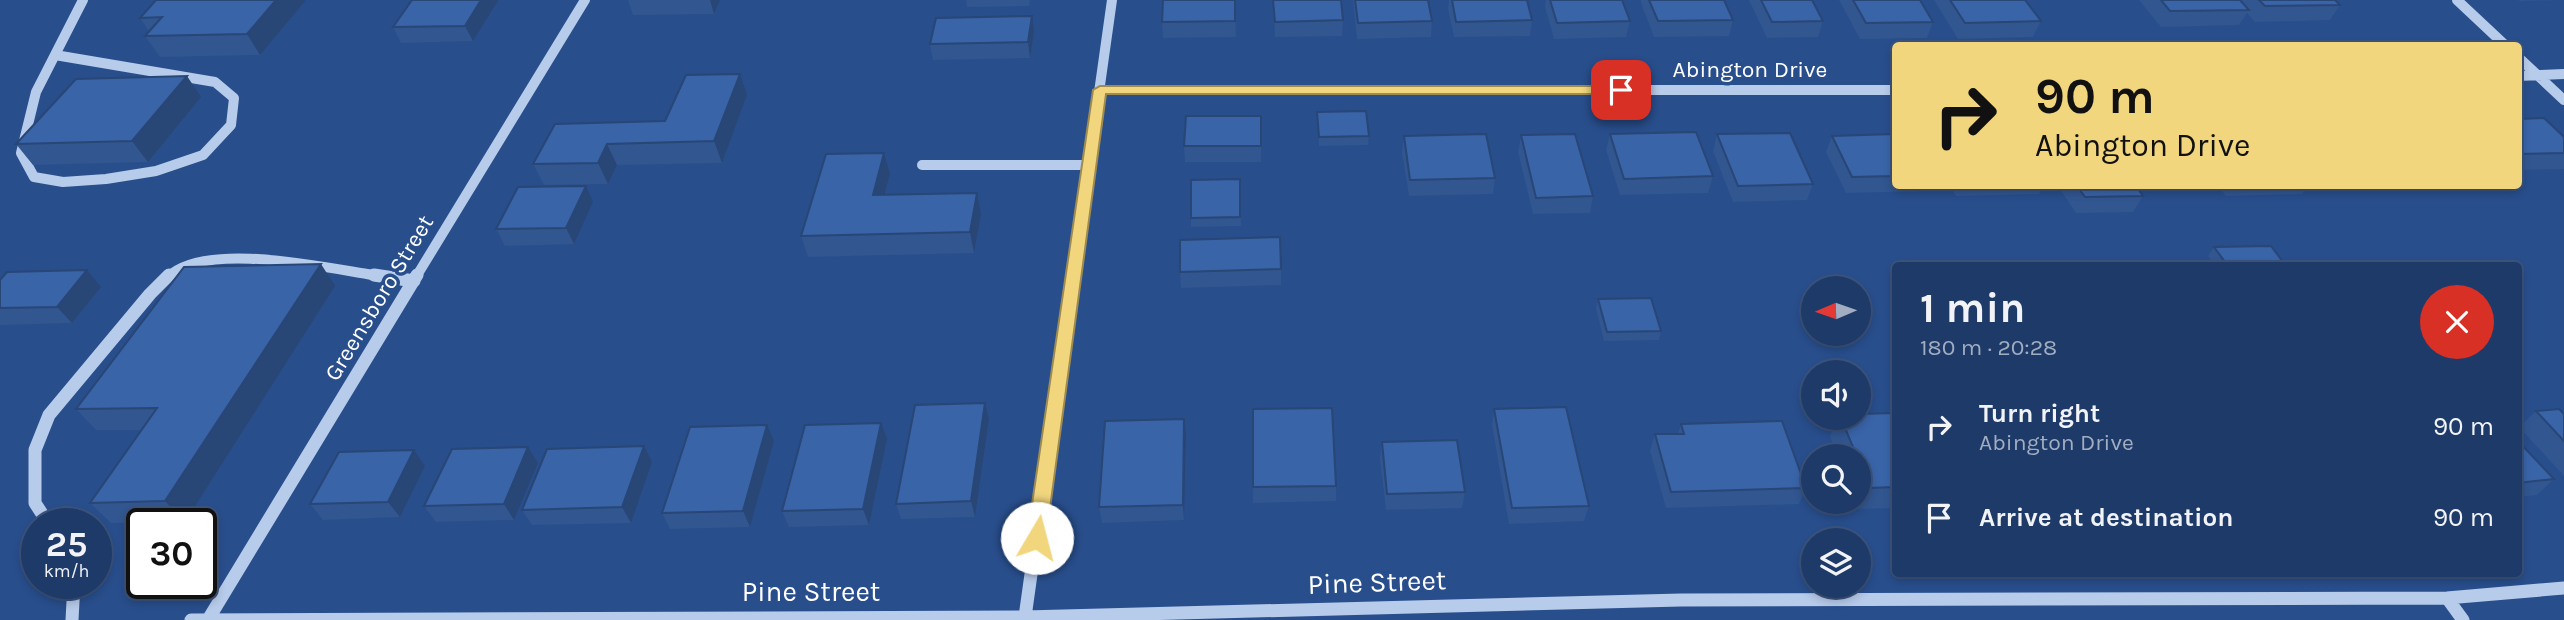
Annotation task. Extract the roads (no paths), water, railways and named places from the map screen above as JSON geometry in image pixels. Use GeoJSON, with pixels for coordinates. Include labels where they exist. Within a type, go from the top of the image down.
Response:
{"type":"FeatureCollection","features":[{"type":"Feature","properties":{"kind":"street"},"geometry":{"type":"LineString","coordinates":[[55,55],[83,0]]}},
{"type":"Feature","properties":{"kind":"street","name":"Greensboro Street"},"geometry":{"type":"LineString","coordinates":[[209,618],[584,0]]}},
{"type":"Feature","properties":{"kind":"street"},"geometry":{"type":"LineString","coordinates":[[1025,617],[1112,0]]}},
{"type":"Feature","properties":{"kind":"street"},"geometry":{"type":"LineString","coordinates":[[2458,0],[2502,42]]}},
{"type":"Feature","properties":{"kind":"street"},"geometry":{"type":"LineString","coordinates":[[2522,61],[2564,100]]}},
{"type":"Feature","properties":{"kind":"street"},"geometry":{"type":"LineString","coordinates":[[2522,76],[2564,74]]}},
{"type":"Feature","properties":{"kind":"street","name":"Abington Drive"},"geometry":{"type":"LineString","coordinates":[[1100,90],[1892,90]]}},
{"type":"Feature","properties":{"kind":"street"},"geometry":{"type":"LineString","coordinates":[[922,165],[1089,165]]}},
{"type":"Feature","properties":{"kind":"street"},"geometry":{"type":"LineString","coordinates":[[38,508],[35,503],[35,450],[49,415],[150,294],[173,272],[200,261],[239,257],[414,281]]}},
{"type":"Feature","properties":{"kind":"street","name":"Pine Street"},"geometry":{"type":"LineString","coordinates":[[191,620],[1025,617],[1681,600],[2447,598],[2564,588]]}},
{"type":"Feature","properties":{"kind":"street"},"geometry":{"type":"LineString","coordinates":[[2447,598],[2463,620]]}},
{"type":"Feature","properties":{"kind":"street"},"geometry":{"type":"LineString","coordinates":[[72,620],[73,599]]}},
{"type":"Feature","properties":{"kind":"lane"},"geometry":{"type":"LineString","coordinates":[[55,55],[148,73],[215,82],[234,98],[231,125],[203,155],[156,171],[63,182],[34,177],[21,153],[36,92],[55,55]]}}]}
